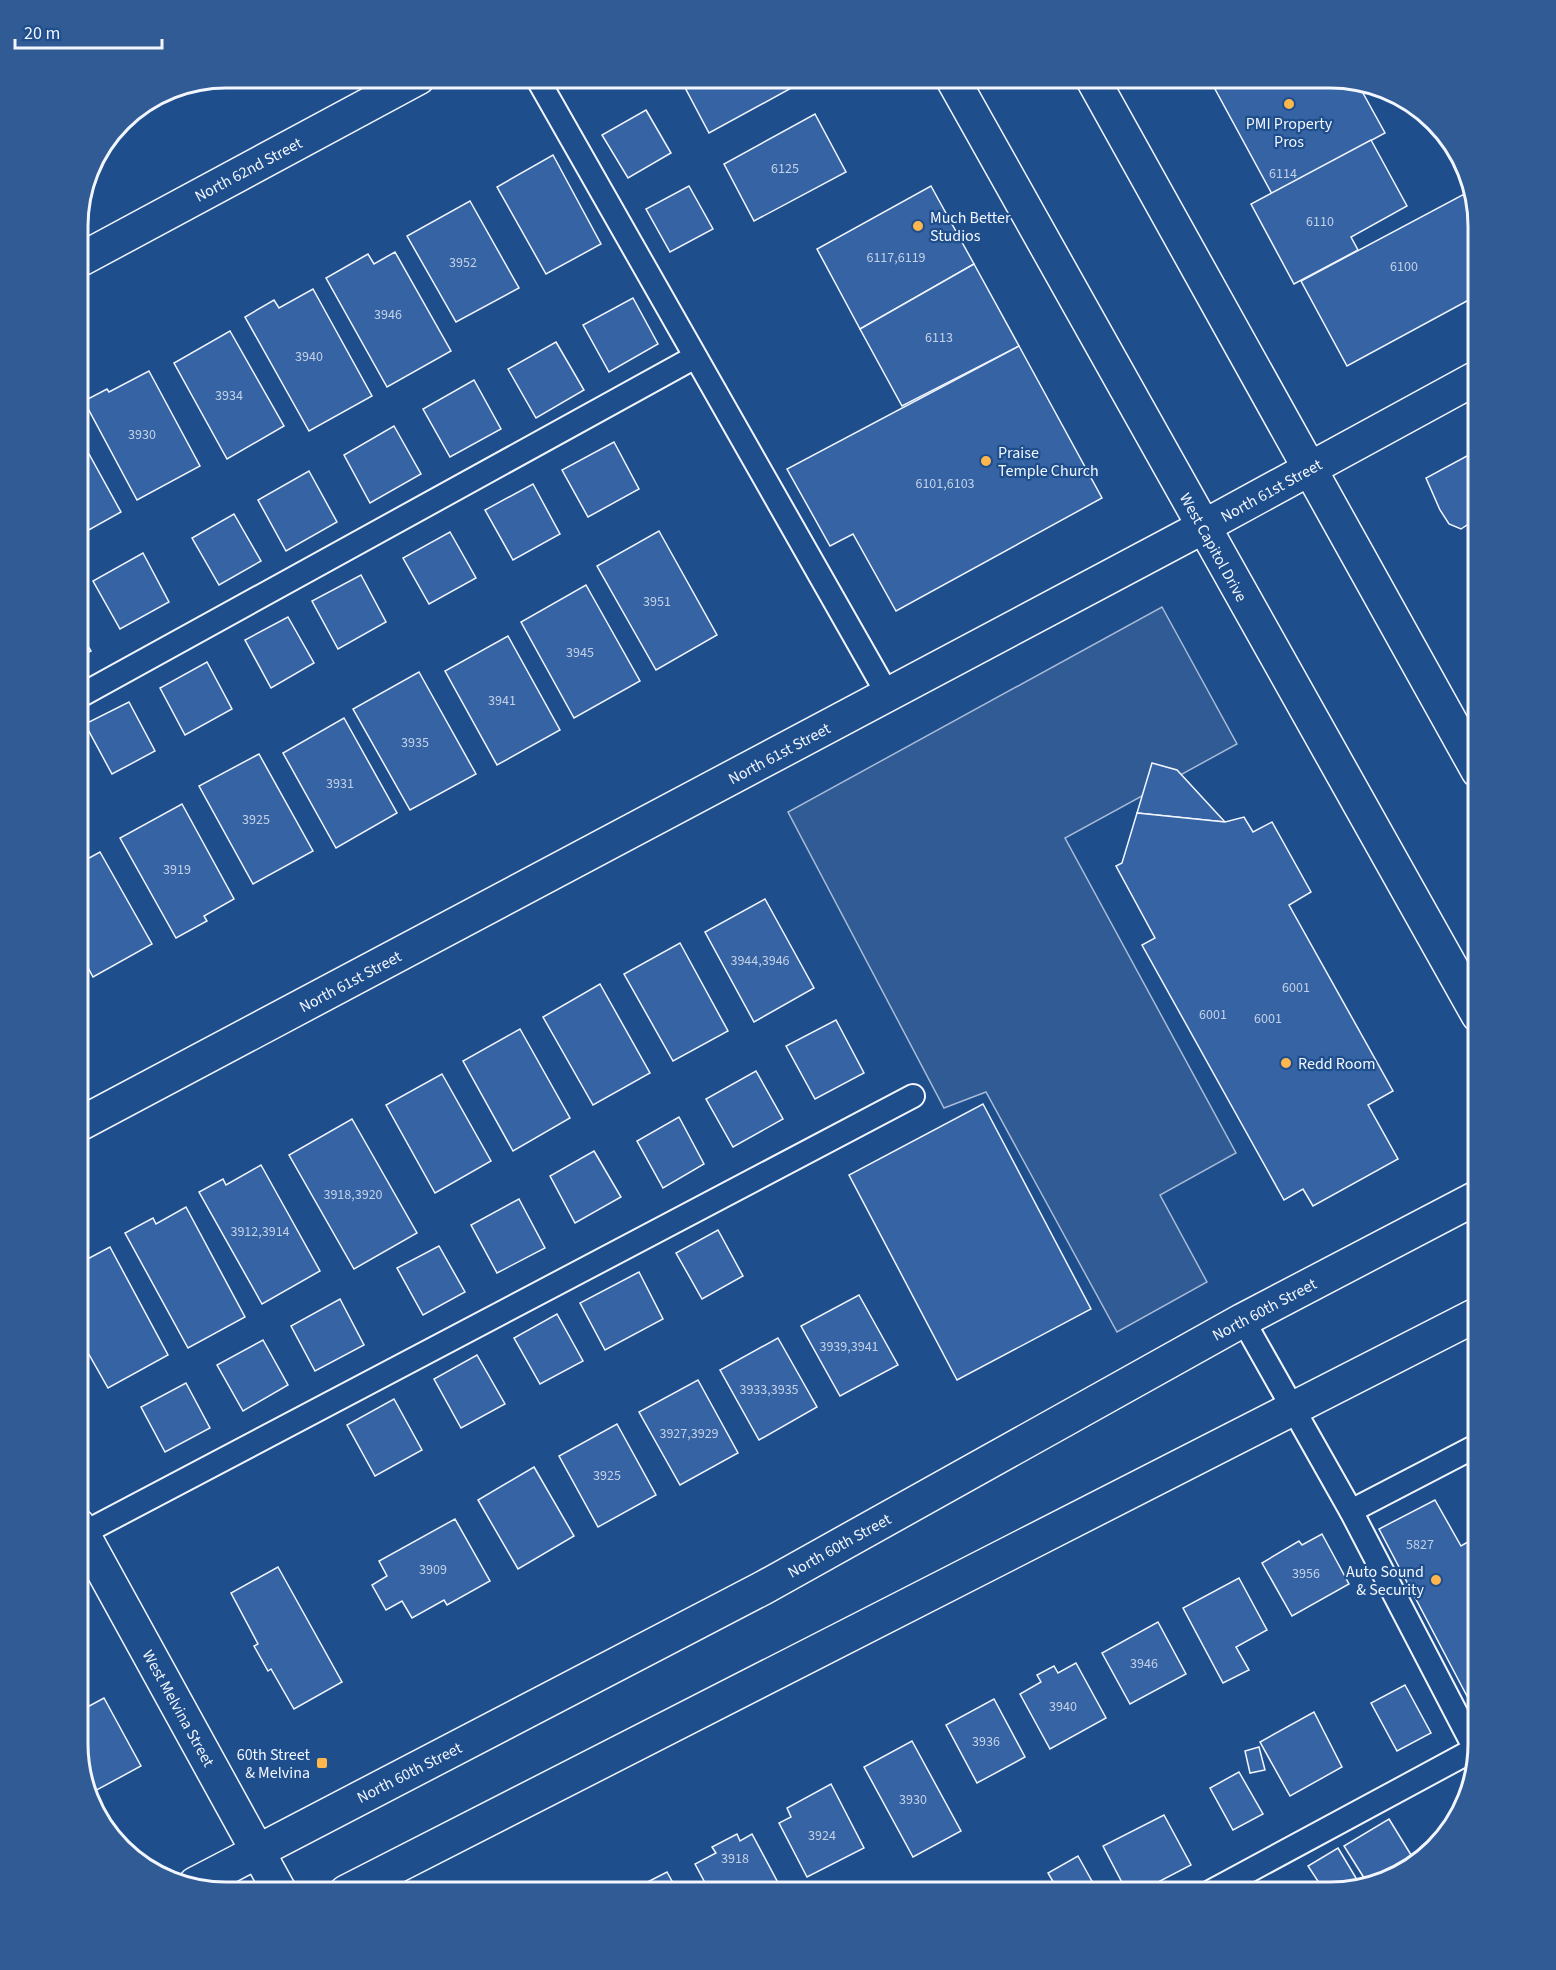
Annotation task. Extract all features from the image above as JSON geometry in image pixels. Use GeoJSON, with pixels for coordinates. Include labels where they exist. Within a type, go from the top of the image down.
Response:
{"type":"FeatureCollection","features":[{"type":"Feature","properties":{"kind":"main road","name":"North 62nd Street"},"geometry":{"type":"LineString","coordinates":[[89,255],[399,88]]}},
{"type":"Feature","properties":{"kind":"main road","name":"West Capitol Drive"},"geometry":{"type":"LineString","coordinates":[[958,89],[1468,997]]}},
{"type":"Feature","properties":{"kind":"main road"},"geometry":{"type":"LineString","coordinates":[[1098,89],[1468,753]]}},
{"type":"Feature","properties":{"kind":"main road","name":"North 61st Street"},"geometry":{"type":"LineString","coordinates":[[88,1119],[1203,527],[1468,383]]}},
{"type":"Feature","properties":{"kind":"main road","name":"North 60th Street"},"geometry":{"type":"LineString","coordinates":[[204,1879],[763,1588],[1243,1320],[1468,1202]]}},
{"type":"Feature","properties":{"kind":"main road"},"geometry":{"type":"LineString","coordinates":[[366,1882],[1468,1319]]}},
{"type":"Feature","properties":{"kind":"main road","name":"West Melvina Street"},"geometry":{"type":"LineString","coordinates":[[88,1547],[274,1882]]}},
{"type":"Feature","properties":{"kind":"lane"},"geometry":{"type":"LineString","coordinates":[[543,88],[888,695]]}},
{"type":"Feature","properties":{"kind":"lane"},"geometry":{"type":"LineString","coordinates":[[89,691],[695,357]]}},
{"type":"Feature","properties":{"kind":"lane"},"geometry":{"type":"LineString","coordinates":[[88,1528],[913,1096]]}},
{"type":"Feature","properties":{"kind":"lane"},"geometry":{"type":"LineString","coordinates":[[1243,1320],[1351,1511],[1468,1735]]}},
{"type":"Feature","properties":{"kind":"lane"},"geometry":{"type":"LineString","coordinates":[[1351,1511],[1468,1450]]}},
{"type":"Feature","properties":{"kind":"lane"},"geometry":{"type":"LineString","coordinates":[[1229,1882],[1467,1755]]}},
{"type":"Feature","properties":{"kind":"shaded area"},"geometry":{"type":"Polygon","coordinates":[[[1162,607],[1237,744],[1065,838],[1236,1153],[1160,1195],[1207,1282],[1117,1332],[986,1092],[944,1108],[788,812],[1162,607]]]}},
{"type":"Feature","properties":{"kind":"building"},"geometry":{"type":"Polygon","coordinates":[[[685,88],[790,89],[709,133],[685,88]]]}},
{"type":"Feature","properties":{"kind":"building"},"geometry":{"type":"Polygon","coordinates":[[[1215,89],[1339,89],[1363,92],[1385,133],[1272,194],[1215,89]]]}},
{"type":"Feature","properties":{"kind":"building"},"geometry":{"type":"Polygon","coordinates":[[[646,110],[671,153],[628,178],[602,135],[646,110]]]}},
{"type":"Feature","properties":{"kind":"building"},"geometry":{"type":"Polygon","coordinates":[[[815,114],[846,172],[754,221],[724,164],[815,114]]]}},
{"type":"Feature","properties":{"kind":"building"},"geometry":{"type":"Polygon","coordinates":[[[1371,140],[1407,206],[1351,237],[1358,250],[1294,284],[1251,204],[1371,140]]]}},
{"type":"Feature","properties":{"kind":"building"},"geometry":{"type":"Polygon","coordinates":[[[553,155],[601,244],[546,274],[497,187],[553,155]]]}},
{"type":"Feature","properties":{"kind":"building"},"geometry":{"type":"Polygon","coordinates":[[[689,186],[713,229],[670,252],[646,209],[689,186]]]}},
{"type":"Feature","properties":{"kind":"building"},"geometry":{"type":"Polygon","coordinates":[[[931,186],[974,264],[860,329],[817,249],[931,186]]]}},
{"type":"Feature","properties":{"kind":"building"},"geometry":{"type":"Polygon","coordinates":[[[1464,194],[1468,226],[1468,300],[1347,366],[1301,281],[1464,194]]]}},
{"type":"Feature","properties":{"kind":"building"},"geometry":{"type":"Polygon","coordinates":[[[470,201],[519,288],[456,322],[407,236],[470,201]]]}},
{"type":"Feature","properties":{"kind":"building"},"geometry":{"type":"Polygon","coordinates":[[[395,252],[451,351],[387,387],[326,278],[368,254],[374,264],[395,252]]]}},
{"type":"Feature","properties":{"kind":"building"},"geometry":{"type":"Polygon","coordinates":[[[974,264],[1019,346],[902,406],[860,329],[974,264]]]}},
{"type":"Feature","properties":{"kind":"building"},"geometry":{"type":"Polygon","coordinates":[[[313,289],[372,396],[309,431],[245,317],[274,300],[279,308],[313,289]]]}},
{"type":"Feature","properties":{"kind":"building"},"geometry":{"type":"Polygon","coordinates":[[[633,298],[658,344],[609,372],[583,325],[633,298]]]}},
{"type":"Feature","properties":{"kind":"building"},"geometry":{"type":"Polygon","coordinates":[[[230,331],[284,426],[227,459],[174,363],[230,331]]]}},
{"type":"Feature","properties":{"kind":"building"},"geometry":{"type":"Polygon","coordinates":[[[556,342],[584,390],[536,418],[508,369],[556,342]]]}},
{"type":"Feature","properties":{"kind":"building"},"geometry":{"type":"Polygon","coordinates":[[[1019,346],[1102,498],[896,611],[853,534],[830,546],[787,469],[1019,346]]]}},
{"type":"Feature","properties":{"kind":"building"},"geometry":{"type":"Polygon","coordinates":[[[149,371],[200,466],[137,500],[89,410],[89,398],[107,389],[109,392],[149,371]]]}},
{"type":"Feature","properties":{"kind":"building"},"geometry":{"type":"Polygon","coordinates":[[[474,380],[501,429],[450,457],[423,409],[474,380]]]}},
{"type":"Feature","properties":{"kind":"building"},"geometry":{"type":"Polygon","coordinates":[[[394,426],[421,474],[370,503],[344,455],[394,426]]]}},
{"type":"Feature","properties":{"kind":"building"},"geometry":{"type":"Polygon","coordinates":[[[614,442],[639,489],[588,517],[562,470],[614,442]]]}},
{"type":"Feature","properties":{"kind":"building"},"geometry":{"type":"Polygon","coordinates":[[[89,454],[121,512],[89,530],[89,454]]]}},
{"type":"Feature","properties":{"kind":"building"},"geometry":{"type":"Polygon","coordinates":[[[1468,455],[1468,524],[1461,529],[1449,524],[1426,478],[1468,455]]]}},
{"type":"Feature","properties":{"kind":"building"},"geometry":{"type":"Polygon","coordinates":[[[309,471],[337,522],[286,551],[258,500],[309,471]]]}},
{"type":"Feature","properties":{"kind":"building"},"geometry":{"type":"Polygon","coordinates":[[[533,484],[560,534],[513,560],[485,510],[533,484]]]}},
{"type":"Feature","properties":{"kind":"building"},"geometry":{"type":"Polygon","coordinates":[[[234,514],[261,561],[219,585],[192,538],[234,514]]]}},
{"type":"Feature","properties":{"kind":"building"},"geometry":{"type":"Polygon","coordinates":[[[659,531],[717,635],[656,670],[597,566],[659,531]]]}},
{"type":"Feature","properties":{"kind":"building"},"geometry":{"type":"Polygon","coordinates":[[[450,532],[476,578],[429,604],[403,558],[450,532]]]}},
{"type":"Feature","properties":{"kind":"building"},"geometry":{"type":"Polygon","coordinates":[[[143,553],[169,602],[120,629],[93,581],[143,553]]]}},
{"type":"Feature","properties":{"kind":"building"},"geometry":{"type":"Polygon","coordinates":[[[361,575],[386,622],[338,649],[312,601],[361,575]]]}},
{"type":"Feature","properties":{"kind":"building"},"geometry":{"type":"Polygon","coordinates":[[[586,585],[640,681],[574,718],[521,622],[586,585]]]}},
{"type":"Feature","properties":{"kind":"building"},"geometry":{"type":"Polygon","coordinates":[[[288,617],[314,663],[271,688],[245,640],[288,617]]]}},
{"type":"Feature","properties":{"kind":"building"},"geometry":{"type":"Polygon","coordinates":[[[508,636],[560,730],[497,765],[445,671],[508,636]]]}},
{"type":"Feature","properties":{"kind":"building"},"geometry":{"type":"Polygon","coordinates":[[[207,662],[232,709],[185,735],[160,688],[207,662]]]}},
{"type":"Feature","properties":{"kind":"building"},"geometry":{"type":"Polygon","coordinates":[[[419,672],[476,774],[410,810],[353,709],[419,672]]]}},
{"type":"Feature","properties":{"kind":"building"},"geometry":{"type":"Polygon","coordinates":[[[129,702],[155,751],[112,774],[89,731],[89,722],[129,702]]]}},
{"type":"Feature","properties":{"kind":"building"},"geometry":{"type":"Polygon","coordinates":[[[344,718],[397,813],[336,848],[283,753],[344,718]]]}},
{"type":"Feature","properties":{"kind":"building"},"geometry":{"type":"Polygon","coordinates":[[[259,754],[313,851],[253,884],[199,786],[259,754]]]}},
{"type":"Feature","properties":{"kind":"building"},"geometry":{"type":"Polygon","coordinates":[[[1152,763],[1177,770],[1225,822],[1137,813],[1152,763]]]}},
{"type":"Feature","properties":{"kind":"building"},"geometry":{"type":"Polygon","coordinates":[[[182,804],[234,899],[204,916],[207,921],[176,938],[120,838],[182,804]]]}},
{"type":"Feature","properties":{"kind":"building"},"geometry":{"type":"Polygon","coordinates":[[[1137,813],[1225,822],[1244,817],[1253,832],[1272,822],[1311,892],[1289,905],[1393,1091],[1368,1105],[1398,1159],[1313,1206],[1303,1189],[1284,1200],[1142,945],[1155,938],[1116,866],[1122,863],[1137,813]]]}},
{"type":"Feature","properties":{"kind":"building"},"geometry":{"type":"Polygon","coordinates":[[[100,852],[152,944],[93,977],[89,969],[89,858],[100,852]]]}},
{"type":"Feature","properties":{"kind":"building"},"geometry":{"type":"Polygon","coordinates":[[[765,899],[814,988],[754,1022],[705,932],[765,899]]]}},
{"type":"Feature","properties":{"kind":"building"},"geometry":{"type":"Polygon","coordinates":[[[680,943],[728,1031],[673,1061],[624,974],[680,943]]]}},
{"type":"Feature","properties":{"kind":"building"},"geometry":{"type":"Polygon","coordinates":[[[600,984],[650,1073],[593,1105],[543,1017],[600,984]]]}},
{"type":"Feature","properties":{"kind":"building"},"geometry":{"type":"Polygon","coordinates":[[[836,1020],[864,1073],[815,1099],[786,1046],[836,1020]]]}},
{"type":"Feature","properties":{"kind":"building"},"geometry":{"type":"Polygon","coordinates":[[[520,1029],[570,1118],[513,1151],[463,1061],[520,1029]]]}},
{"type":"Feature","properties":{"kind":"building"},"geometry":{"type":"Polygon","coordinates":[[[756,1071],[783,1119],[733,1147],[706,1099],[756,1071]]]}},
{"type":"Feature","properties":{"kind":"building"},"geometry":{"type":"Polygon","coordinates":[[[442,1074],[491,1161],[435,1193],[386,1105],[442,1074]]]}},
{"type":"Feature","properties":{"kind":"building"},"geometry":{"type":"Polygon","coordinates":[[[983,1104],[1091,1309],[957,1380],[849,1175],[983,1104]]]}},
{"type":"Feature","properties":{"kind":"building"},"geometry":{"type":"Polygon","coordinates":[[[679,1117],[704,1164],[663,1188],[637,1141],[679,1117]]]}},
{"type":"Feature","properties":{"kind":"building"},"geometry":{"type":"Polygon","coordinates":[[[352,1119],[417,1233],[354,1269],[289,1155],[352,1119]]]}},
{"type":"Feature","properties":{"kind":"building"},"geometry":{"type":"Polygon","coordinates":[[[594,1151],[621,1197],[575,1223],[550,1176],[594,1151]]]}},
{"type":"Feature","properties":{"kind":"building"},"geometry":{"type":"Polygon","coordinates":[[[261,1165],[320,1271],[262,1304],[199,1192],[223,1179],[226,1185],[261,1165]]]}},
{"type":"Feature","properties":{"kind":"building"},"geometry":{"type":"Polygon","coordinates":[[[519,1199],[545,1248],[497,1273],[471,1225],[519,1199]]]}},
{"type":"Feature","properties":{"kind":"building"},"geometry":{"type":"Polygon","coordinates":[[[186,1207],[245,1317],[188,1348],[125,1233],[153,1218],[156,1224],[186,1207]]]}},
{"type":"Feature","properties":{"kind":"building"},"geometry":{"type":"Polygon","coordinates":[[[718,1230],[743,1276],[702,1299],[676,1253],[718,1230]]]}},
{"type":"Feature","properties":{"kind":"building"},"geometry":{"type":"Polygon","coordinates":[[[439,1246],[465,1292],[423,1315],[397,1268],[439,1246]]]}},
{"type":"Feature","properties":{"kind":"building"},"geometry":{"type":"Polygon","coordinates":[[[110,1247],[168,1355],[108,1388],[88,1353],[88,1259],[110,1247]]]}},
{"type":"Feature","properties":{"kind":"building"},"geometry":{"type":"Polygon","coordinates":[[[639,1272],[663,1319],[605,1350],[580,1303],[639,1272]]]}},
{"type":"Feature","properties":{"kind":"building"},"geometry":{"type":"Polygon","coordinates":[[[859,1295],[898,1365],[840,1396],[801,1326],[859,1295]]]}},
{"type":"Feature","properties":{"kind":"building"},"geometry":{"type":"Polygon","coordinates":[[[340,1299],[364,1345],[315,1371],[291,1326],[340,1299]]]}},
{"type":"Feature","properties":{"kind":"building"},"geometry":{"type":"Polygon","coordinates":[[[557,1314],[583,1361],[540,1384],[514,1338],[557,1314]]]}},
{"type":"Feature","properties":{"kind":"building"},"geometry":{"type":"Polygon","coordinates":[[[778,1338],[817,1407],[759,1440],[720,1370],[778,1338]]]}},
{"type":"Feature","properties":{"kind":"building"},"geometry":{"type":"Polygon","coordinates":[[[263,1340],[288,1385],[243,1411],[217,1365],[263,1340]]]}},
{"type":"Feature","properties":{"kind":"building"},"geometry":{"type":"Polygon","coordinates":[[[477,1355],[505,1404],[461,1428],[434,1379],[477,1355]]]}},
{"type":"Feature","properties":{"kind":"building"},"geometry":{"type":"Polygon","coordinates":[[[698,1380],[738,1453],[680,1485],[639,1412],[698,1380]]]}},
{"type":"Feature","properties":{"kind":"building"},"geometry":{"type":"Polygon","coordinates":[[[186,1383],[210,1428],[165,1452],[141,1407],[186,1383]]]}},
{"type":"Feature","properties":{"kind":"building"},"geometry":{"type":"Polygon","coordinates":[[[394,1399],[422,1450],[375,1476],[347,1425],[394,1399]]]}},
{"type":"Feature","properties":{"kind":"building"},"geometry":{"type":"Polygon","coordinates":[[[617,1424],[656,1495],[598,1527],[559,1456],[617,1424]]]}},
{"type":"Feature","properties":{"kind":"building"},"geometry":{"type":"Polygon","coordinates":[[[534,1467],[574,1536],[518,1569],[478,1500],[534,1467]]]}},
{"type":"Feature","properties":{"kind":"building"},"geometry":{"type":"Polygon","coordinates":[[[1435,1500],[1461,1546],[1468,1542],[1468,1698],[1379,1529],[1435,1500]]]}},
{"type":"Feature","properties":{"kind":"building"},"geometry":{"type":"Polygon","coordinates":[[[455,1519],[490,1581],[447,1605],[444,1600],[412,1618],[402,1601],[386,1610],[372,1585],[387,1576],[379,1561],[455,1519]]]}},
{"type":"Feature","properties":{"kind":"building"},"geometry":{"type":"Polygon","coordinates":[[[1322,1534],[1349,1584],[1292,1616],[1262,1563],[1299,1541],[1302,1545],[1322,1534]]]}},
{"type":"Feature","properties":{"kind":"building"},"geometry":{"type":"Polygon","coordinates":[[[278,1567],[342,1682],[294,1709],[271,1669],[268,1671],[254,1646],[258,1644],[231,1593],[278,1567]]]}},
{"type":"Feature","properties":{"kind":"building"},"geometry":{"type":"Polygon","coordinates":[[[1239,1578],[1267,1630],[1236,1647],[1249,1670],[1223,1683],[1183,1608],[1239,1578]]]}},
{"type":"Feature","properties":{"kind":"building"},"geometry":{"type":"Polygon","coordinates":[[[1158,1622],[1186,1674],[1130,1704],[1102,1653],[1158,1622]]]}},
{"type":"Feature","properties":{"kind":"building"},"geometry":{"type":"Polygon","coordinates":[[[1076,1663],[1106,1718],[1050,1749],[1020,1694],[1041,1682],[1037,1675],[1054,1666],[1058,1673],[1076,1663]]]}},
{"type":"Feature","properties":{"kind":"building"},"geometry":{"type":"Polygon","coordinates":[[[1405,1685],[1431,1733],[1397,1751],[1371,1703],[1405,1685]]]}},
{"type":"Feature","properties":{"kind":"building"},"geometry":{"type":"Polygon","coordinates":[[[104,1698],[141,1766],[97,1790],[91,1771],[88,1744],[88,1707],[104,1698]]]}},
{"type":"Feature","properties":{"kind":"building"},"geometry":{"type":"Polygon","coordinates":[[[994,1699],[1025,1757],[977,1783],[946,1725],[994,1699]]]}},
{"type":"Feature","properties":{"kind":"building"},"geometry":{"type":"Polygon","coordinates":[[[1314,1712],[1342,1767],[1290,1796],[1260,1742],[1314,1712]]]}},
{"type":"Feature","properties":{"kind":"building"},"geometry":{"type":"Polygon","coordinates":[[[912,1741],[961,1831],[913,1857],[864,1767],[912,1741]]]}},
{"type":"Feature","properties":{"kind":"building"},"geometry":{"type":"Polygon","coordinates":[[[1259,1747],[1265,1770],[1250,1773],[1245,1751],[1259,1747]]]}},
{"type":"Feature","properties":{"kind":"building"},"geometry":{"type":"Polygon","coordinates":[[[1239,1772],[1263,1814],[1233,1830],[1210,1788],[1239,1772]]]}},
{"type":"Feature","properties":{"kind":"building"},"geometry":{"type":"Polygon","coordinates":[[[831,1784],[864,1848],[807,1877],[779,1823],[791,1817],[787,1808],[831,1784]]]}},
{"type":"Feature","properties":{"kind":"building"},"geometry":{"type":"Polygon","coordinates":[[[1164,1815],[1191,1865],[1158,1882],[1122,1882],[1103,1846],[1164,1815]]]}},
{"type":"Feature","properties":{"kind":"building"},"geometry":{"type":"Polygon","coordinates":[[[1389,1819],[1411,1854],[1391,1867],[1364,1877],[1344,1846],[1389,1819]]]}},
{"type":"Feature","properties":{"kind":"building"},"geometry":{"type":"Polygon","coordinates":[[[737,1834],[740,1841],[752,1834],[778,1882],[705,1882],[695,1864],[716,1853],[712,1847],[737,1834]]]}},
{"type":"Feature","properties":{"kind":"building"},"geometry":{"type":"Polygon","coordinates":[[[1338,1848],[1357,1879],[1318,1882],[1308,1866],[1338,1848]]]}},
{"type":"Feature","properties":{"kind":"building"},"geometry":{"type":"Polygon","coordinates":[[[1078,1856],[1092,1882],[1053,1882],[1048,1873],[1078,1856]]]}},
{"type":"Feature","properties":{"kind":"building"},"geometry":{"type":"Polygon","coordinates":[[[667,1872],[672,1882],[648,1882],[667,1872]]]}},
{"type":"Feature","properties":{"kind":"place","name":"PMI Property Pros"},"geometry":{"type":"Point","coordinates":[1289,104]}},
{"type":"Feature","properties":{"kind":"place","name":"Much Better Studios"},"geometry":{"type":"Point","coordinates":[918,226]}},
{"type":"Feature","properties":{"kind":"place","name":"Praise Temple Church"},"geometry":{"type":"Point","coordinates":[986,461]}},
{"type":"Feature","properties":{"kind":"place","name":"Redd Room"},"geometry":{"type":"Point","coordinates":[1286,1063]}},
{"type":"Feature","properties":{"kind":"place","name":"Auto Sound & Security"},"geometry":{"type":"Point","coordinates":[1436,1580]}},
{"type":"Feature","properties":{"kind":"place","name":"60th Street & Melvina"},"geometry":{"type":"Point","coordinates":[322,1763]}}]}
